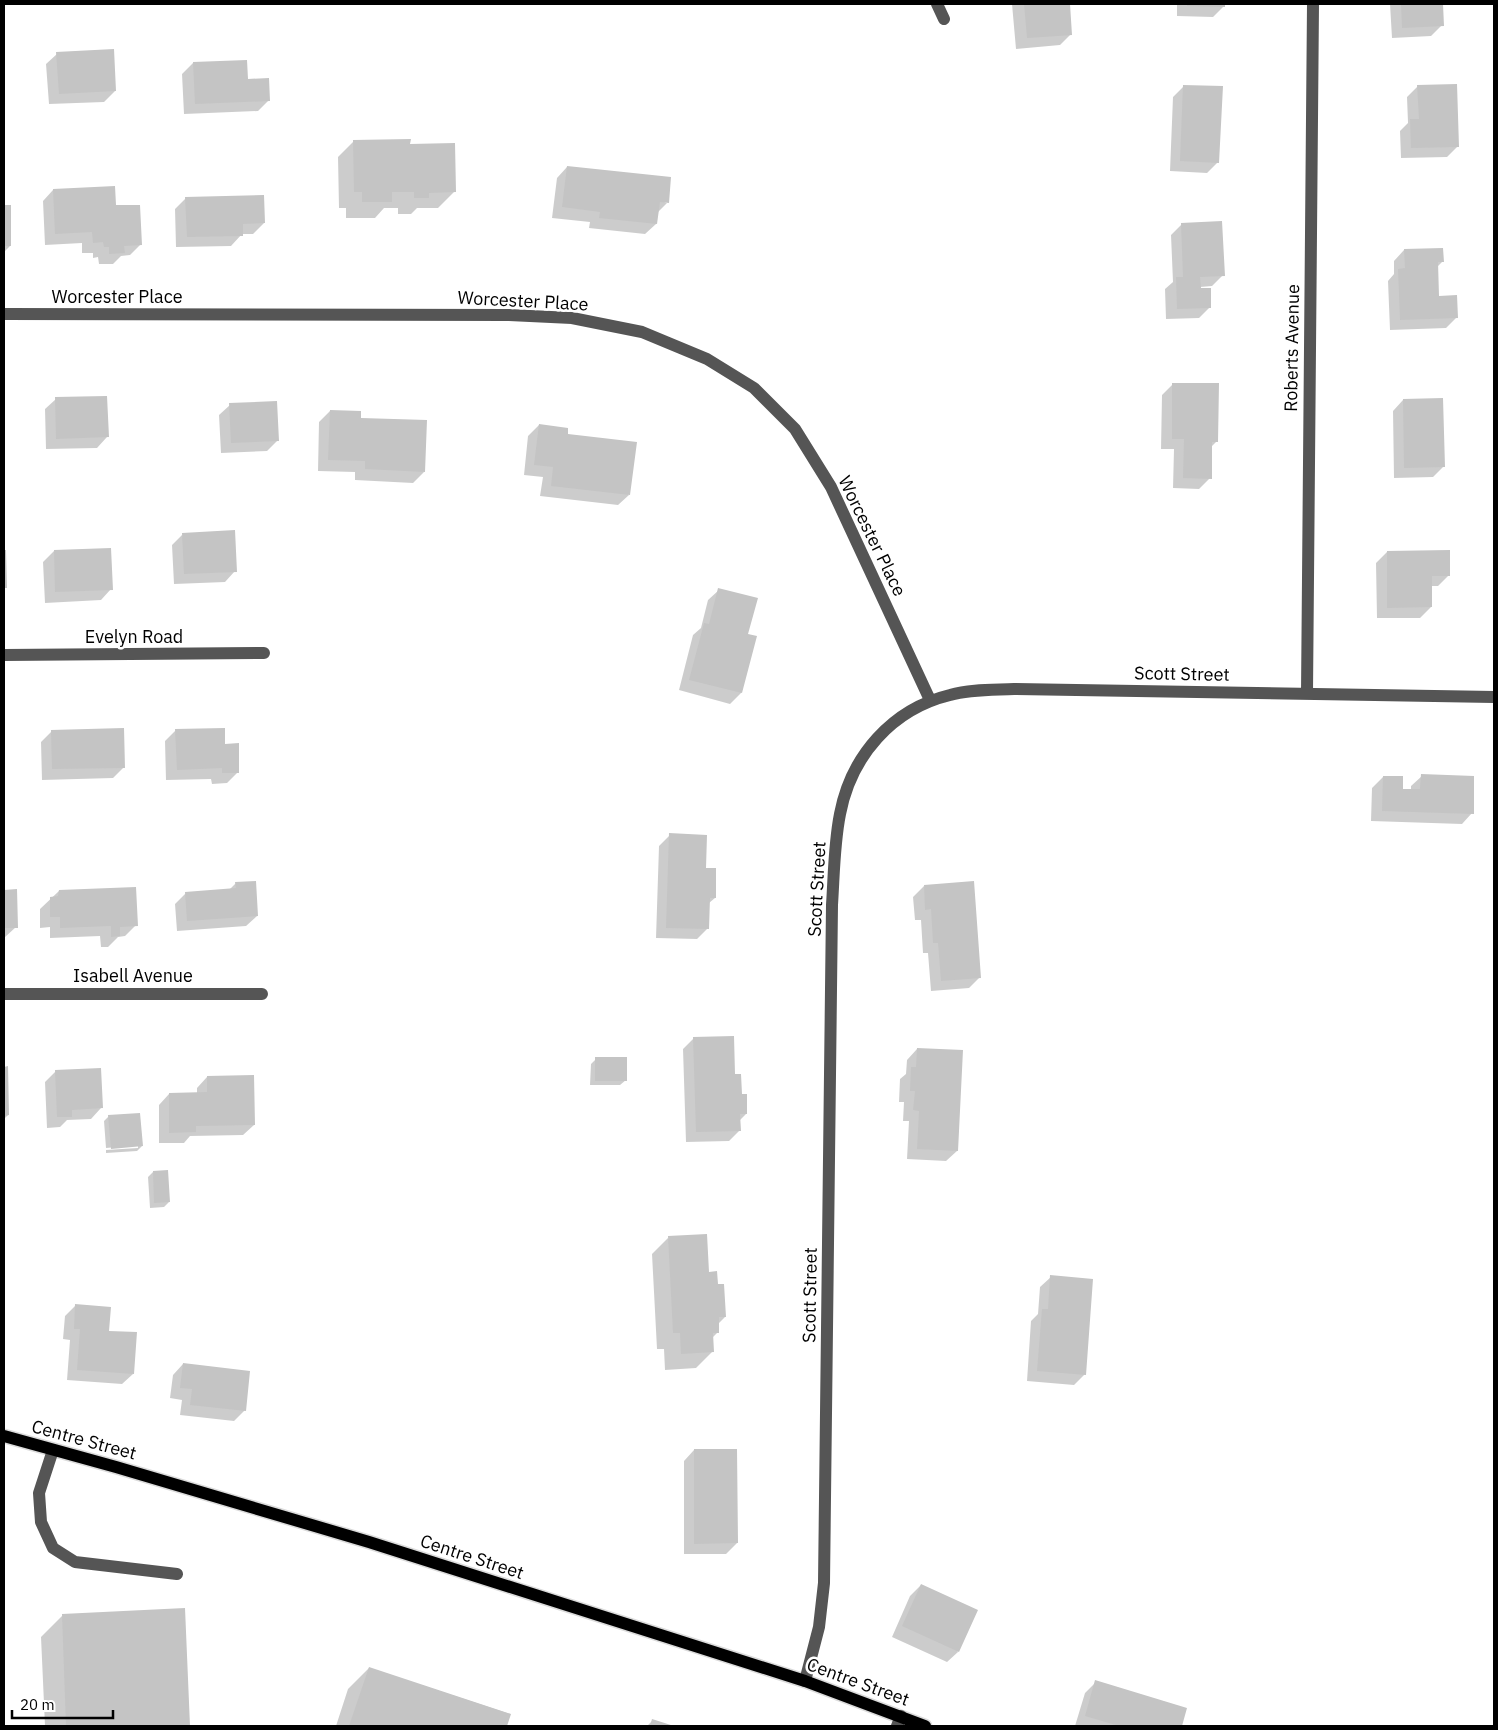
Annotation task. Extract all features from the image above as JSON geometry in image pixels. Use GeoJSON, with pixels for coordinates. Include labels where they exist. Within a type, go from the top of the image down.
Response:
{"type":"FeatureCollection","features":[{"type":"Feature","properties":{"kind":"main road","name":"Centre Street"},"geometry":{"type":"LineString","coordinates":[[4,1436],[265,1510],[805,1680],[899,1721],[926,1726]]}},
{"type":"Feature","properties":{"kind":"street"},"geometry":{"type":"LineString","coordinates":[[937,4],[944,19]]}},
{"type":"Feature","properties":{"kind":"street","name":"Roberts Avenue"},"geometry":{"type":"LineString","coordinates":[[1307,693],[1313,4]]}},
{"type":"Feature","properties":{"kind":"street","name":"Worcester Place"},"geometry":{"type":"LineString","coordinates":[[4,314],[490,315],[572,318],[642,332],[707,359],[754,388],[796,430],[830,487],[930,700]]}},
{"type":"Feature","properties":{"kind":"street","name":"Evelyn Road"},"geometry":{"type":"LineString","coordinates":[[4,655],[264,654]]}},
{"type":"Feature","properties":{"kind":"street","name":"Scott Street"},"geometry":{"type":"LineString","coordinates":[[805,1680],[819,1627],[824,1583],[832,905],[836,846],[840,814],[846,791],[856,769],[873,742],[910,710],[930,700],[976,690],[1014,689],[1494,697]]}},
{"type":"Feature","properties":{"kind":"street","name":"Isabell Avenue"},"geometry":{"type":"LineString","coordinates":[[4,994],[262,994]]}},
{"type":"Feature","properties":{"kind":"street"},"geometry":{"type":"LineString","coordinates":[[54,1450],[39,1493],[41,1522],[53,1548],[74,1562],[177,1574]]}},
{"type":"Feature","properties":{"kind":"building"},"geometry":{"type":"Polygon","coordinates":[[[1024,4],[1070,4],[1072,35],[1027,38],[1024,4]]]}},
{"type":"Feature","properties":{"kind":"building"},"geometry":{"type":"Polygon","coordinates":[[[1187,4],[1225,4],[1225,7],[1187,6],[1187,4]]]}},
{"type":"Feature","properties":{"kind":"building"},"geometry":{"type":"Polygon","coordinates":[[[1401,4],[1443,4],[1444,26],[1402,28],[1401,4]]]}},
{"type":"Feature","properties":{"kind":"building"},"geometry":{"type":"Polygon","coordinates":[[[114,49],[116,91],[59,94],[56,52],[114,49]]]}},
{"type":"Feature","properties":{"kind":"building"},"geometry":{"type":"Polygon","coordinates":[[[247,60],[248,79],[269,78],[270,101],[195,104],[193,62],[247,60]]]}},
{"type":"Feature","properties":{"kind":"building"},"geometry":{"type":"Polygon","coordinates":[[[1457,84],[1459,147],[1411,148],[1410,119],[1419,119],[1417,85],[1457,84]]]}},
{"type":"Feature","properties":{"kind":"building"},"geometry":{"type":"Polygon","coordinates":[[[1183,85],[1223,86],[1219,163],[1180,161],[1183,85]]]}},
{"type":"Feature","properties":{"kind":"building"},"geometry":{"type":"Polygon","coordinates":[[[411,139],[410,144],[455,143],[456,192],[429,193],[429,198],[414,198],[414,192],[392,192],[392,202],[362,202],[362,192],[354,192],[353,140],[411,139]]]}},
{"type":"Feature","properties":{"kind":"building"},"geometry":{"type":"Polygon","coordinates":[[[567,166],[671,177],[669,203],[660,202],[657,224],[599,218],[600,212],[562,207],[567,166]]]}},
{"type":"Feature","properties":{"kind":"building"},"geometry":{"type":"Polygon","coordinates":[[[115,186],[116,205],[140,205],[142,245],[124,246],[125,253],[109,254],[109,247],[104,247],[103,242],[93,243],[92,232],[55,234],[53,189],[115,186]]]}},
{"type":"Feature","properties":{"kind":"building"},"geometry":{"type":"Polygon","coordinates":[[[264,195],[265,223],[243,224],[243,236],[187,237],[185,197],[264,195]]]}},
{"type":"Feature","properties":{"kind":"building"},"geometry":{"type":"Polygon","coordinates":[[[4,205],[11,205],[11,246],[4,246],[4,205]]]}},
{"type":"Feature","properties":{"kind":"building"},"geometry":{"type":"Polygon","coordinates":[[[1222,221],[1225,276],[1200,277],[1201,288],[1211,288],[1211,308],[1177,309],[1176,277],[1183,277],[1181,223],[1222,221]]]}},
{"type":"Feature","properties":{"kind":"building"},"geometry":{"type":"Polygon","coordinates":[[[1443,248],[1444,262],[1438,262],[1439,296],[1457,295],[1458,318],[1400,320],[1398,269],[1405,268],[1404,249],[1443,248]]]}},
{"type":"Feature","properties":{"kind":"building"},"geometry":{"type":"Polygon","coordinates":[[[1172,383],[1219,383],[1218,442],[1212,442],[1212,479],[1183,478],[1184,439],[1172,439],[1172,383]]]}},
{"type":"Feature","properties":{"kind":"building"},"geometry":{"type":"Polygon","coordinates":[[[107,396],[109,437],[56,439],[55,397],[107,396]]]}},
{"type":"Feature","properties":{"kind":"building"},"geometry":{"type":"Polygon","coordinates":[[[1443,398],[1445,467],[1404,468],[1403,399],[1443,398]]]}},
{"type":"Feature","properties":{"kind":"building"},"geometry":{"type":"Polygon","coordinates":[[[277,401],[279,441],[231,443],[229,403],[277,401]]]}},
{"type":"Feature","properties":{"kind":"building"},"geometry":{"type":"Polygon","coordinates":[[[330,410],[361,411],[361,418],[427,420],[425,472],[365,469],[365,461],[328,460],[330,410]]]}},
{"type":"Feature","properties":{"kind":"building"},"geometry":{"type":"Polygon","coordinates":[[[539,424],[568,428],[568,434],[637,442],[630,495],[551,486],[553,467],[534,465],[539,424]]]}},
{"type":"Feature","properties":{"kind":"building"},"geometry":{"type":"Polygon","coordinates":[[[235,530],[237,572],[184,574],[182,533],[235,530]]]}},
{"type":"Feature","properties":{"kind":"building"},"geometry":{"type":"Polygon","coordinates":[[[111,548],[113,590],[55,592],[54,550],[111,548]]]}},
{"type":"Feature","properties":{"kind":"building"},"geometry":{"type":"Polygon","coordinates":[[[4,550],[6,550],[7,588],[4,588],[4,550]]]}},
{"type":"Feature","properties":{"kind":"building"},"geometry":{"type":"Polygon","coordinates":[[[1450,550],[1450,576],[1432,576],[1432,607],[1387,608],[1387,551],[1450,550]]]}},
{"type":"Feature","properties":{"kind":"building"},"geometry":{"type":"Polygon","coordinates":[[[718,588],[758,598],[748,634],[757,636],[742,693],[689,680],[704,623],[709,624],[718,588]]]}},
{"type":"Feature","properties":{"kind":"building"},"geometry":{"type":"Polygon","coordinates":[[[124,728],[125,768],[52,769],[51,730],[124,728]]]}},
{"type":"Feature","properties":{"kind":"building"},"geometry":{"type":"Polygon","coordinates":[[[225,728],[225,744],[239,743],[239,773],[222,773],[222,768],[177,770],[175,729],[225,728]]]}},
{"type":"Feature","properties":{"kind":"building"},"geometry":{"type":"Polygon","coordinates":[[[1421,774],[1474,776],[1474,814],[1382,811],[1383,776],[1403,776],[1403,789],[1420,789],[1421,774]]]}},
{"type":"Feature","properties":{"kind":"building"},"geometry":{"type":"Polygon","coordinates":[[[669,833],[707,835],[706,868],[716,868],[716,898],[710,898],[709,929],[666,928],[669,833]]]}},
{"type":"Feature","properties":{"kind":"building"},"geometry":{"type":"Polygon","coordinates":[[[256,881],[258,916],[187,921],[185,892],[236,888],[235,882],[256,881]]]}},
{"type":"Feature","properties":{"kind":"building"},"geometry":{"type":"Polygon","coordinates":[[[974,881],[981,978],[941,981],[938,943],[933,943],[931,909],[925,910],[924,885],[974,881]]]}},
{"type":"Feature","properties":{"kind":"building"},"geometry":{"type":"Polygon","coordinates":[[[136,887],[138,926],[120,927],[120,936],[111,937],[111,926],[60,928],[60,917],[50,917],[50,897],[58,896],[59,890],[136,887]]]}},
{"type":"Feature","properties":{"kind":"building"},"geometry":{"type":"Polygon","coordinates":[[[17,889],[18,928],[4,928],[4,890],[17,889]]]}},
{"type":"Feature","properties":{"kind":"building"},"geometry":{"type":"Polygon","coordinates":[[[734,1036],[735,1074],[741,1074],[742,1094],[747,1094],[747,1114],[740,1114],[741,1131],[696,1132],[693,1037],[734,1036]]]}},
{"type":"Feature","properties":{"kind":"building"},"geometry":{"type":"Polygon","coordinates":[[[917,1048],[963,1050],[958,1151],[917,1149],[919,1111],[913,1110],[915,1091],[910,1091],[911,1067],[916,1067],[917,1048]]]}},
{"type":"Feature","properties":{"kind":"building"},"geometry":{"type":"Polygon","coordinates":[[[595,1057],[627,1057],[627,1081],[595,1081],[595,1057]]]}},
{"type":"Feature","properties":{"kind":"building"},"geometry":{"type":"Polygon","coordinates":[[[8,1066],[9,1115],[4,1116],[4,1067],[8,1066]]]}},
{"type":"Feature","properties":{"kind":"building"},"geometry":{"type":"Polygon","coordinates":[[[101,1068],[103,1108],[72,1110],[72,1117],[57,1117],[55,1070],[101,1068]]]}},
{"type":"Feature","properties":{"kind":"building"},"geometry":{"type":"Polygon","coordinates":[[[254,1075],[255,1125],[196,1126],[196,1132],[169,1133],[169,1093],[207,1092],[207,1076],[254,1075]]]}},
{"type":"Feature","properties":{"kind":"building"},"geometry":{"type":"Polygon","coordinates":[[[140,1113],[143,1146],[111,1149],[108,1115],[140,1113]]]}},
{"type":"Feature","properties":{"kind":"building"},"geometry":{"type":"Polygon","coordinates":[[[168,1170],[170,1202],[154,1203],[153,1171],[168,1170]]]}},
{"type":"Feature","properties":{"kind":"building"},"geometry":{"type":"Polygon","coordinates":[[[707,1234],[709,1272],[717,1271],[718,1284],[724,1284],[726,1317],[719,1317],[719,1333],[713,1333],[714,1352],[681,1354],[680,1333],[673,1333],[668,1236],[707,1234]]]}},
{"type":"Feature","properties":{"kind":"building"},"geometry":{"type":"Polygon","coordinates":[[[1050,1275],[1093,1279],[1086,1375],[1037,1371],[1042,1309],[1048,1309],[1050,1275]]]}},
{"type":"Feature","properties":{"kind":"building"},"geometry":{"type":"Polygon","coordinates":[[[75,1304],[111,1307],[109,1331],[137,1332],[134,1374],[77,1370],[80,1329],[74,1329],[75,1304]]]}},
{"type":"Feature","properties":{"kind":"building"},"geometry":{"type":"Polygon","coordinates":[[[183,1363],[250,1371],[246,1411],[190,1405],[192,1389],[180,1388],[183,1363]]]}},
{"type":"Feature","properties":{"kind":"building"},"geometry":{"type":"Polygon","coordinates":[[[694,1449],[737,1449],[738,1543],[694,1544],[694,1449]]]}},
{"type":"Feature","properties":{"kind":"building"},"geometry":{"type":"Polygon","coordinates":[[[921,1584],[978,1610],[959,1652],[902,1626],[921,1584]]]}},
{"type":"Feature","properties":{"kind":"building"},"geometry":{"type":"Polygon","coordinates":[[[185,1608],[190,1726],[66,1726],[62,1614],[185,1608]]]}},
{"type":"Feature","properties":{"kind":"building"},"geometry":{"type":"Polygon","coordinates":[[[369,1667],[511,1714],[507,1726],[349,1726],[369,1667]]]}},
{"type":"Feature","properties":{"kind":"building"},"geometry":{"type":"Polygon","coordinates":[[[1095,1680],[1187,1708],[1182,1726],[1119,1726],[1085,1716],[1095,1680]]]}},
{"type":"Feature","properties":{"kind":"building"},"geometry":{"type":"Polygon","coordinates":[[[652,1719],[674,1726],[650,1726],[652,1719]]]}}]}
